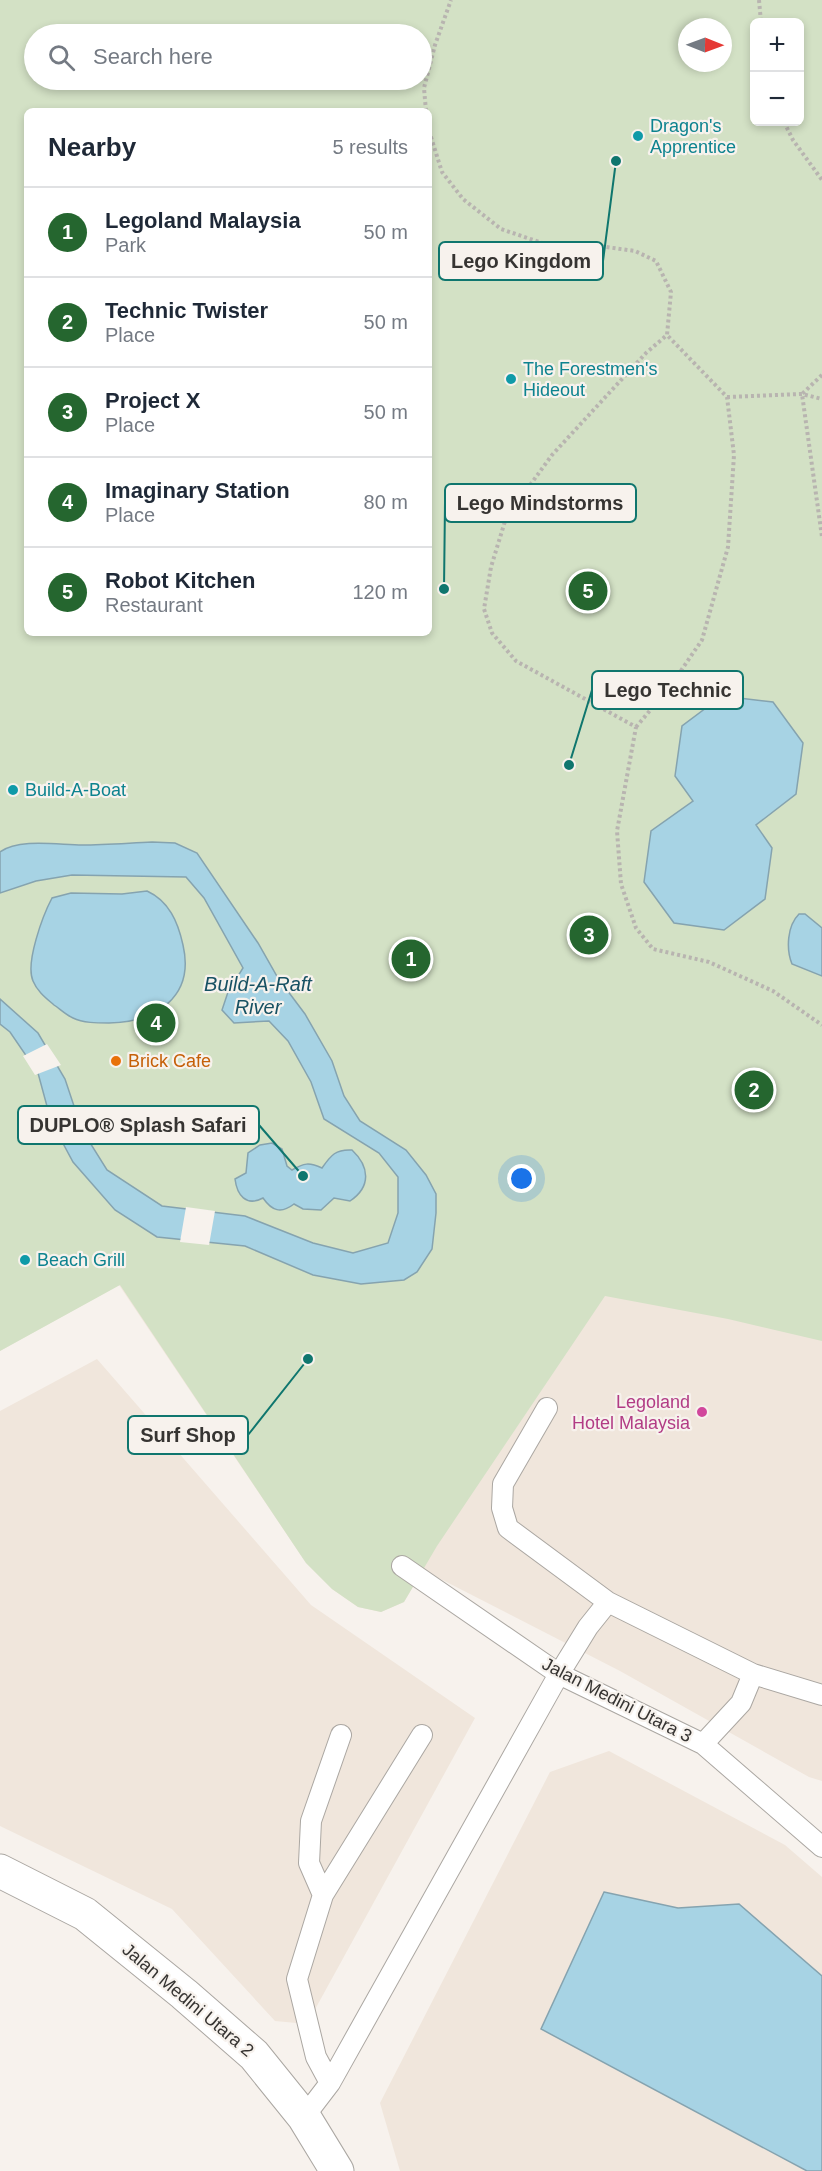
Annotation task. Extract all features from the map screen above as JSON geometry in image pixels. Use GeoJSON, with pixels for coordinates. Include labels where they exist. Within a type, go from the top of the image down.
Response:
{"type":"FeatureCollection","features":[{"type":"Feature","properties":{"kind":"street","name":"Jalan Medini Utara 2"},"geometry":{"type":"LineString","coordinates":[[0,1871],[85,1914],[184,1994],[254,2055],[304,2117],[337,2171]]}},
{"type":"Feature","properties":{"kind":"lane"},"geometry":{"type":"LineString","coordinates":[[547,1408],[503,1484],[502,1508],[508,1528],[608,1602],[753,1674],[822,1695]]}},
{"type":"Feature","properties":{"kind":"lane","name":"Jalan Medini Utara 3"},"geometry":{"type":"LineString","coordinates":[[402,1566],[559,1674],[703,1743],[822,1847]]}},
{"type":"Feature","properties":{"kind":"lane"},"geometry":{"type":"LineString","coordinates":[[304,2117],[330,2083],[559,1674],[588,1627],[608,1602]]}},
{"type":"Feature","properties":{"kind":"lane"},"geometry":{"type":"LineString","coordinates":[[703,1743],[741,1703],[753,1674]]}},
{"type":"Feature","properties":{"kind":"lane"},"geometry":{"type":"LineString","coordinates":[[330,2083],[316,2057],[297,1979],[323,1895],[422,1735]]}},
{"type":"Feature","properties":{"kind":"lane"},"geometry":{"type":"LineString","coordinates":[[323,1895],[309,1863],[311,1821],[341,1736]]}},
{"type":"Feature","properties":{"kind":"path"},"geometry":{"type":"LineString","coordinates":[[432,57],[450,0]]}},
{"type":"Feature","properties":{"kind":"path"},"geometry":{"type":"LineString","coordinates":[[759,0],[760,18]]}},
{"type":"Feature","properties":{"kind":"path"},"geometry":{"type":"LineString","coordinates":[[424,90],[426,108]]}},
{"type":"Feature","properties":{"kind":"path"},"geometry":{"type":"LineString","coordinates":[[786,126],[793,140],[822,180]]}},
{"type":"Feature","properties":{"kind":"path"},"geometry":{"type":"LineString","coordinates":[[432,140],[442,172],[463,199],[501,229],[548,245],[592,245],[635,251],[656,261],[671,292],[667,335],[646,353],[552,455],[506,518],[491,567],[484,609],[492,633],[516,661],[636,727]]}},
{"type":"Feature","properties":{"kind":"path"},"geometry":{"type":"LineString","coordinates":[[667,335],[726,397],[734,455],[728,547],[702,640],[669,688],[636,727],[617,831],[621,884],[636,928],[652,949],[709,962],[773,991],[822,1025]]}},
{"type":"Feature","properties":{"kind":"path"},"geometry":{"type":"LineString","coordinates":[[802,394],[822,375]]}},
{"type":"Feature","properties":{"kind":"path"},"geometry":{"type":"LineString","coordinates":[[726,397],[802,394],[822,399]]}},
{"type":"Feature","properties":{"kind":"path"},"geometry":{"type":"LineString","coordinates":[[802,394],[822,537]]}},
{"type":"Feature","properties":{"kind":"shaded area"},"geometry":{"type":"Polygon","coordinates":[[[0,0],[24,24],[24,90],[32,90],[28,108],[24,108],[24,636],[31,636],[822,1212],[822,1781],[809,1777],[620,1671],[423,1570],[404,1602],[381,1612],[358,1607],[332,1589],[306,1563],[119,1285],[0,1351],[0,0]]]}},
{"type":"Feature","properties":{"kind":"shaded area"},"geometry":{"type":"Polygon","coordinates":[[[97,1359],[311,1605],[475,1718],[307,2024],[275,2021],[172,1909],[0,1826],[0,1411],[97,1359]]]}},
{"type":"Feature","properties":{"kind":"shaded area"},"geometry":{"type":"Polygon","coordinates":[[[609,1751],[785,1845],[822,1877],[822,2171],[400,2171],[380,2103],[550,1772],[609,1751]]]}},
{"type":"Feature","properties":{"kind":"green space"},"geometry":{"type":"Polygon","coordinates":[[[0,0],[822,0],[822,1341],[728,1319],[605,1296],[437,1546],[404,1602],[381,1612],[358,1607],[332,1589],[306,1563],[120,1285],[0,1351],[0,0]]]}},
{"type":"Feature","properties":{"kind":"water"},"geometry":{"type":"Polygon","coordinates":[[[722,696],[773,702],[803,743],[796,794],[756,825],[772,848],[765,899],[724,930],[674,923],[644,882],[651,831],[693,801],[675,776],[682,726],[722,696]]]}},
{"type":"Feature","properties":{"kind":"water","name":"Build-A-Raft River"},"geometry":{"type":"Polygon","coordinates":[[[40,843],[91,845],[175,843],[197,853],[258,943],[278,978],[305,1014],[332,1061],[344,1096],[360,1121],[406,1150],[426,1175],[436,1194],[432,1249],[417,1272],[404,1280],[361,1284],[313,1275],[245,1246],[157,1237],[115,1210],[73,1162],[51,1121],[38,1073],[10,1032],[0,1024],[0,999],[38,1033],[65,1079],[82,1130],[107,1170],[162,1206],[245,1216],[313,1243],[353,1253],[388,1243],[398,1213],[398,1177],[379,1153],[324,1119],[311,1082],[288,1041],[269,1021],[234,1023],[222,1010],[228,992],[243,968],[204,898],[186,877],[72,875],[36,881],[0,893],[0,852],[8,848],[40,843]]]}},
{"type":"Feature","properties":{"kind":"water"},"geometry":{"type":"Polygon","coordinates":[[[147,891],[167,906],[175,920],[183,945],[185,963],[183,979],[177,992],[168,1003],[142,1018],[109,1023],[90,1022],[77,1020],[68,1015],[39,991],[33,981],[31,963],[36,939],[52,898],[71,893],[122,894],[147,891]]]}},
{"type":"Feature","properties":{"kind":"water"},"geometry":{"type":"Polygon","coordinates":[[[799,914],[805,914],[822,928],[822,976],[792,964],[789,938],[792,925],[799,914]]]}},
{"type":"Feature","properties":{"kind":"water"},"geometry":{"type":"Polygon","coordinates":[[[272,1143],[282,1149],[287,1166],[292,1170],[307,1164],[322,1168],[334,1154],[352,1150],[365,1170],[366,1177],[362,1190],[350,1201],[334,1198],[321,1210],[303,1209],[294,1204],[277,1210],[263,1198],[252,1201],[243,1198],[235,1179],[246,1173],[248,1153],[260,1145],[272,1143]]]}},
{"type":"Feature","properties":{"kind":"water"},"geometry":{"type":"Polygon","coordinates":[[[604,1892],[678,1908],[739,1904],[822,1976],[822,2171],[807,2171],[541,2029],[604,1892]]]}},
{"type":"Feature","properties":{"kind":"pier"},"geometry":{"type":"Polygon","coordinates":[[[47,1044],[61,1065],[35,1075],[23,1056],[47,1044]]]}},
{"type":"Feature","properties":{"kind":"pier"},"geometry":{"type":"Polygon","coordinates":[[[186,1207],[215,1211],[209,1245],[180,1242],[186,1207]]]}},
{"type":"Feature","properties":{"kind":"place","name":"Dragon's Apprentice"},"geometry":{"type":"Point","coordinates":[638,136]}},
{"type":"Feature","properties":{"kind":"place","name":"Lego Kingdom"},"geometry":{"type":"Point","coordinates":[616,161]}},
{"type":"Feature","properties":{"kind":"place","name":"The Forestmen's Hideout"},"geometry":{"type":"Point","coordinates":[511,379]}},
{"type":"Feature","properties":{"kind":"place","name":"Lego Mindstorms"},"geometry":{"type":"Point","coordinates":[444,589]}},
{"type":"Feature","properties":{"kind":"place","name":"Robot Kitchen"},"geometry":{"type":"Point","coordinates":[588,591]}},
{"type":"Feature","properties":{"kind":"place","name":"Lego Technic"},"geometry":{"type":"Point","coordinates":[569,765]}},
{"type":"Feature","properties":{"kind":"place","name":"Build-A-Boat"},"geometry":{"type":"Point","coordinates":[13,790]}},
{"type":"Feature","properties":{"kind":"place","name":"Project X"},"geometry":{"type":"Point","coordinates":[589,935]}},
{"type":"Feature","properties":{"kind":"place","name":"Legoland Malaysia"},"geometry":{"type":"Point","coordinates":[411,959]}},
{"type":"Feature","properties":{"kind":"place","name":"Imaginary Station"},"geometry":{"type":"Point","coordinates":[156,1023]}},
{"type":"Feature","properties":{"kind":"place","name":"Brick Cafe"},"geometry":{"type":"Point","coordinates":[116,1061]}},
{"type":"Feature","properties":{"kind":"place","name":"Technic Twister"},"geometry":{"type":"Point","coordinates":[754,1090]}},
{"type":"Feature","properties":{"kind":"place","name":"DUPLO® Splash Safari"},"geometry":{"type":"Point","coordinates":[303,1176]}},
{"type":"Feature","properties":{"kind":"place","name":"Beach Grill"},"geometry":{"type":"Point","coordinates":[25,1260]}},
{"type":"Feature","properties":{"kind":"place","name":"Surf Shop"},"geometry":{"type":"Point","coordinates":[308,1359]}},
{"type":"Feature","properties":{"kind":"place","name":"Legoland Hotel Malaysia"},"geometry":{"type":"Point","coordinates":[702,1412]}}]}
